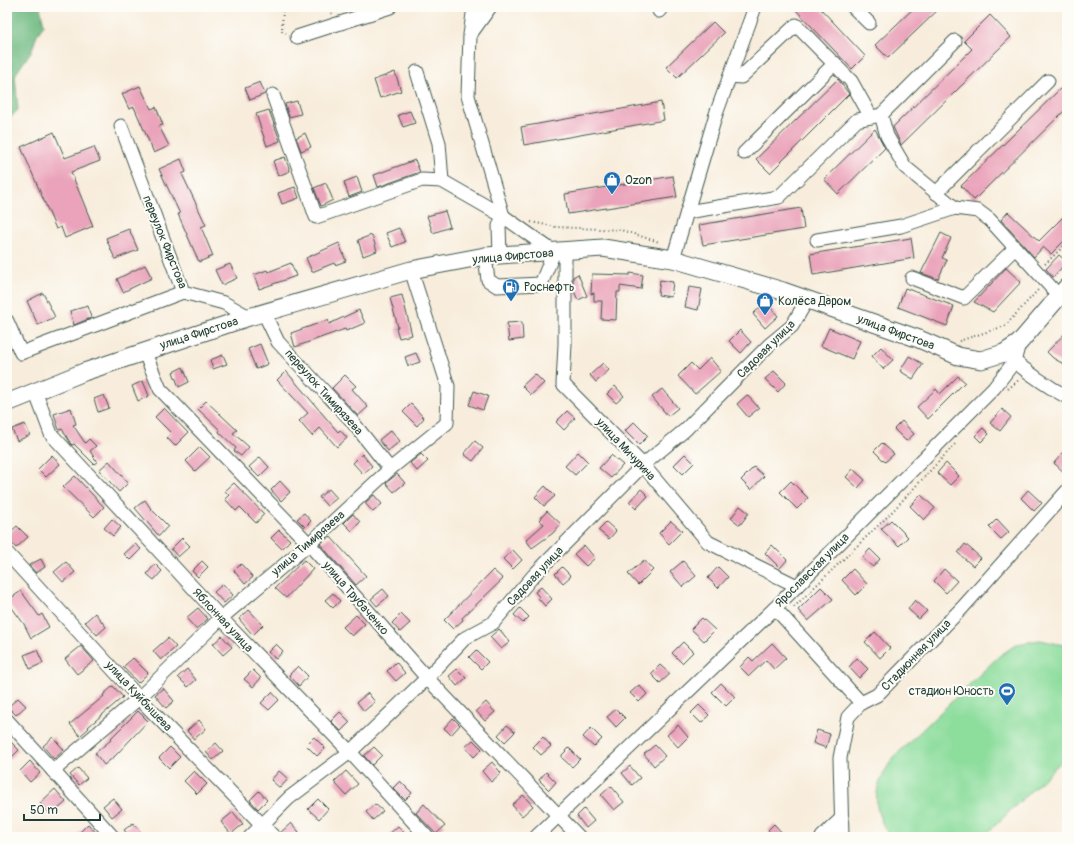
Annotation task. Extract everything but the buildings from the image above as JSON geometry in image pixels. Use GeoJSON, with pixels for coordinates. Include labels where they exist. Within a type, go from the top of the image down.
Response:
{"type":"FeatureCollection","features":[{"type":"Feature","properties":{"kind":"main road","name":"улица Фирстова"},"geometry":{"type":"LineString","coordinates":[[7,403],[84,372],[256,315],[411,270],[492,255],[560,252],[603,248],[675,253],[920,339],[958,356],[981,360],[1009,358],[1063,292]]}},
{"type":"Feature","properties":{"kind":"street"},"geometry":{"type":"LineString","coordinates":[[297,37],[390,7]]}},
{"type":"Feature","properties":{"kind":"street"},"geometry":{"type":"LineString","coordinates":[[273,95],[316,216],[422,180],[442,181],[502,216],[560,252],[541,284],[497,286],[488,280],[492,255],[502,216],[468,96],[470,35],[474,7]]}},
{"type":"Feature","properties":{"kind":"street"},"geometry":{"type":"LineString","coordinates":[[470,35],[490,7]]}},
{"type":"Feature","properties":{"kind":"street"},"geometry":{"type":"LineString","coordinates":[[675,253],[716,114],[755,7]]}},
{"type":"Feature","properties":{"kind":"street"},"geometry":{"type":"LineString","coordinates":[[853,7],[869,24]]}},
{"type":"Feature","properties":{"kind":"street"},"geometry":{"type":"LineString","coordinates":[[730,76],[741,77],[796,25],[851,81],[876,116],[905,167],[955,208]]}},
{"type":"Feature","properties":{"kind":"street"},"geometry":{"type":"LineString","coordinates":[[687,212],[779,197],[857,120],[876,116],[955,41]]}},
{"type":"Feature","properties":{"kind":"street"},"geometry":{"type":"LineString","coordinates":[[744,153],[834,63]]}},
{"type":"Feature","properties":{"kind":"street"},"geometry":{"type":"LineString","coordinates":[[417,72],[438,143],[442,181]]}},
{"type":"Feature","properties":{"kind":"street"},"geometry":{"type":"LineString","coordinates":[[936,193],[1048,81]]}},
{"type":"Feature","properties":{"kind":"street","name":"переулок Фирстова"},"geometry":{"type":"LineString","coordinates":[[121,126],[182,292],[224,303],[256,315]]}},
{"type":"Feature","properties":{"kind":"street"},"geometry":{"type":"LineString","coordinates":[[817,240],[900,226],[955,208],[978,211],[990,220],[1037,272],[1063,292]]}},
{"type":"Feature","properties":{"kind":"street"},"geometry":{"type":"LineString","coordinates":[[912,278],[964,298],[1016,248]]}},
{"type":"Feature","properties":{"kind":"street","name":"улица Мичурина"},"geometry":{"type":"LineString","coordinates":[[560,252],[565,344],[562,384],[643,465],[708,542],[797,586]]}},
{"type":"Feature","properties":{"kind":"street","name":"улица Тимирязева"},"geometry":{"type":"LineString","coordinates":[[53,771],[139,698],[221,618],[309,544],[390,469],[447,423],[448,386],[411,270]]}},
{"type":"Feature","properties":{"kind":"street"},"geometry":{"type":"LineString","coordinates":[[7,321],[21,353],[182,292]]}},
{"type":"Feature","properties":{"kind":"street","name":"Садовая улица"},"geometry":{"type":"LineString","coordinates":[[250,837],[289,798],[350,752],[427,678],[465,638],[493,622],[534,575],[643,465],[685,430],[769,345],[792,326],[807,300]]}},
{"type":"Feature","properties":{"kind":"street","name":"переулок Тимирязева"},"geometry":{"type":"LineString","coordinates":[[256,315],[278,342],[351,420],[390,469]]}},
{"type":"Feature","properties":{"kind":"street","name":"улица Трубаченко"},"geometry":{"type":"LineString","coordinates":[[144,351],[160,389],[309,544],[427,678],[579,837]]}},
{"type":"Feature","properties":{"kind":"street"},"geometry":{"type":"LineString","coordinates":[[1009,358],[1044,385],[1067,397]]}},
{"type":"Feature","properties":{"kind":"street","name":"Ярославская улица"},"geometry":{"type":"LineString","coordinates":[[536,837],[775,608],[994,388],[1009,358]]}},
{"type":"Feature","properties":{"kind":"street","name":"Яблонная улица"},"geometry":{"type":"LineString","coordinates":[[35,392],[51,434],[221,618],[350,752],[427,837]]}},
{"type":"Feature","properties":{"kind":"street","name":"Стадионная улица"},"geometry":{"type":"LineString","coordinates":[[842,837],[840,758],[848,717],[861,703],[878,695],[947,623],[1067,491]]}},
{"type":"Feature","properties":{"kind":"street","name":"улица Куйбышева"},"geometry":{"type":"LineString","coordinates":[[7,553],[139,698],[274,837]]}},
{"type":"Feature","properties":{"kind":"street"},"geometry":{"type":"LineString","coordinates":[[775,608],[861,703]]}},
{"type":"Feature","properties":{"kind":"street"},"geometry":{"type":"LineString","coordinates":[[7,720],[113,837]]}},
{"type":"Feature","properties":{"kind":"street"},"geometry":{"type":"LineString","coordinates":[[822,837],[842,818]]}},
{"type":"Feature","properties":{"kind":"path"},"geometry":{"type":"LineString","coordinates":[[283,7],[282,31],[297,37]]}},
{"type":"Feature","properties":{"kind":"path"},"geometry":{"type":"LineString","coordinates":[[525,220],[556,227],[621,230],[675,253]]}},
{"type":"Feature","properties":{"kind":"path"},"geometry":{"type":"LineString","coordinates":[[957,342],[1005,326],[1041,288],[1033,276],[1067,243]]}},
{"type":"Feature","properties":{"kind":"green space"},"geometry":{"type":"Polygon","coordinates":[[[7,7],[40,7],[44,25],[37,35],[32,50],[15,75],[18,110],[7,121],[7,7]]]}},
{"type":"Feature","properties":{"kind":"green space","name":"стадион Юность"},"geometry":{"type":"Polygon","coordinates":[[[1040,640],[1063,645],[1067,648],[1067,756],[983,837],[890,837],[879,815],[877,796],[878,787],[894,757],[998,657],[1017,644],[1040,640]]]}},
{"type":"Feature","properties":{"kind":"place","name":"Ozon"},"geometry":{"type":"Point","coordinates":[612,195]}},
{"type":"Feature","properties":{"kind":"place","name":"Роснефть"},"geometry":{"type":"Point","coordinates":[511,302]}},
{"type":"Feature","properties":{"kind":"place","name":"Колёса Даром"},"geometry":{"type":"Point","coordinates":[765,316]}},
{"type":"Feature","properties":{"kind":"place","name":"стадион Юность"},"geometry":{"type":"Point","coordinates":[1007,706]}}]}
